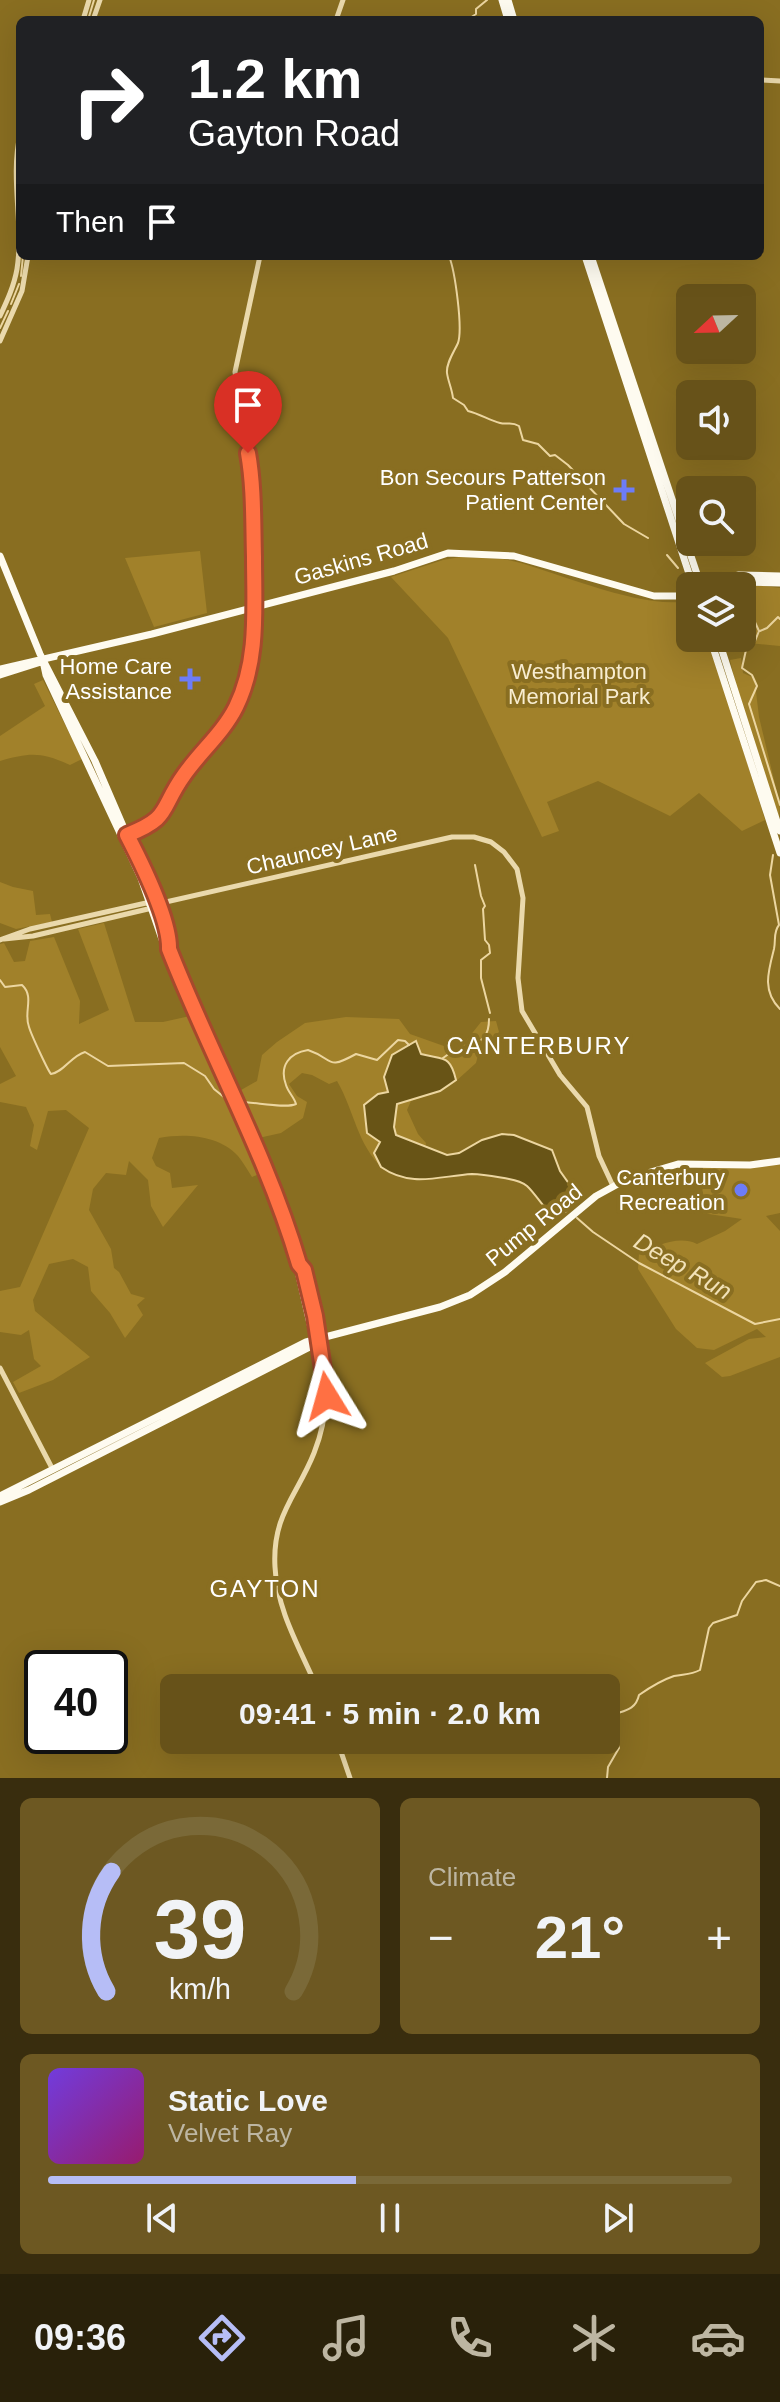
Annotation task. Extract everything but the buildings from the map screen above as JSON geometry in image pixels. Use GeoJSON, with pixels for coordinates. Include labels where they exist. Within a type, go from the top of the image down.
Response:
{"type":"FeatureCollection","features":[{"type":"Feature","properties":{"kind":"main road"},"geometry":{"type":"LineString","coordinates":[[586,260],[688,572]]}},
{"type":"Feature","properties":{"kind":"main road"},"geometry":{"type":"LineString","coordinates":[[592,260],[697,572]]}},
{"type":"Feature","properties":{"kind":"main road","name":"Gaskins Road"},"geometry":{"type":"LineString","coordinates":[[0,672],[461,552],[514,556],[648,595],[676,596]]}},
{"type":"Feature","properties":{"kind":"main road"},"geometry":{"type":"LineString","coordinates":[[0,556],[46,675],[124,836],[169,939],[169,949],[197,1019],[263,1166],[299,1264],[298,1271],[316,1340]]}},
{"type":"Feature","properties":{"kind":"main road"},"geometry":{"type":"LineString","coordinates":[[756,575],[780,576]]}},
{"type":"Feature","properties":{"kind":"main road"},"geometry":{"type":"LineString","coordinates":[[756,582],[780,583]]}},
{"type":"Feature","properties":{"kind":"main road"},"geometry":{"type":"LineString","coordinates":[[715,652],[780,853]]}},
{"type":"Feature","properties":{"kind":"main road"},"geometry":{"type":"LineString","coordinates":[[722,652],[780,831]]}},
{"type":"Feature","properties":{"kind":"main road","name":"Pump Road"},"geometry":{"type":"LineString","coordinates":[[0,1502],[306,1342],[440,1307],[470,1295],[505,1272],[596,1196],[643,1172],[678,1164],[750,1165],[780,1161]]}},
{"type":"Feature","properties":{"kind":"main road","name":"Pump Road"},"geometry":{"type":"LineString","coordinates":[[0,1496],[55,1474]]}},
{"type":"Feature","properties":{"kind":"street"},"geometry":{"type":"LineString","coordinates":[[0,316],[15,280],[18,260]]}},
{"type":"Feature","properties":{"kind":"street"},"geometry":{"type":"LineString","coordinates":[[0,341],[22,291],[27,260]]}},
{"type":"Feature","properties":{"kind":"street"},"geometry":{"type":"LineString","coordinates":[[124,836],[151,825],[162,815],[183,776],[235,708],[253,654],[253,500],[235,372],[259,260]]}},
{"type":"Feature","properties":{"kind":"street","name":"Chauncey Lane"},"geometry":{"type":"LineString","coordinates":[[2,939],[38,927],[146,903],[154,905],[452,837],[474,837],[493,844],[514,864],[523,892],[518,978],[522,1011],[560,1075],[587,1107],[599,1156],[613,1186]]}},
{"type":"Feature","properties":{"kind":"street"},"geometry":{"type":"LineString","coordinates":[[311,1674],[284,1616],[275,1560],[276,1539],[284,1511],[311,1461],[320,1436],[324,1412],[316,1340]]}},
{"type":"Feature","properties":{"kind":"street"},"geometry":{"type":"LineString","coordinates":[[0,1368],[55,1474]]}},
{"type":"Feature","properties":{"kind":"street"},"geometry":{"type":"LineString","coordinates":[[342,1754],[350,1778]]}},
{"type":"Feature","properties":{"kind":"green space"},"geometry":{"type":"Polygon","coordinates":[[[200,551],[207,613],[154,627],[125,558],[200,551]]]}},
{"type":"Feature","properties":{"kind":"green space","name":"Westhampton Memorial Park"},"geometry":{"type":"Polygon","coordinates":[[[460,557],[503,559],[630,597],[676,602],[676,652],[712,652],[765,820],[742,831],[699,793],[670,816],[598,781],[547,802],[559,831],[542,837],[448,638],[391,577],[460,557]]]}},
{"type":"Feature","properties":{"kind":"green space"},"geometry":{"type":"Polygon","coordinates":[[[756,585],[780,588],[780,646],[756,644],[756,585]]]}},
{"type":"Feature","properties":{"kind":"green space"},"geometry":{"type":"Polygon","coordinates":[[[741,658],[743,673],[752,677],[755,683],[759,717],[780,805],[779,817],[741,706],[730,660],[741,658]]]}},
{"type":"Feature","properties":{"kind":"green space"},"geometry":{"type":"Polygon","coordinates":[[[43,680],[82,759],[70,765],[36,755],[0,761],[0,736],[45,706],[34,684],[43,680]]]}},
{"type":"Feature","properties":{"kind":"green space"},"geometry":{"type":"Polygon","coordinates":[[[0,882],[33,891],[36,915],[50,914],[52,922],[16,929],[0,923],[0,882]]]}},
{"type":"Feature","properties":{"kind":"green space"},"geometry":{"type":"Polygon","coordinates":[[[104,923],[135,1022],[163,1022],[190,1016],[259,1174],[252,1177],[238,1156],[212,1140],[190,1136],[159,1138],[152,1158],[156,1166],[170,1173],[172,1188],[198,1185],[163,1227],[151,1206],[148,1180],[129,1161],[126,1175],[106,1173],[93,1189],[89,1210],[111,1249],[114,1268],[131,1294],[145,1298],[137,1305],[143,1315],[125,1338],[110,1313],[91,1291],[88,1267],[73,1259],[49,1264],[33,1300],[35,1311],[90,1357],[53,1380],[19,1393],[13,1382],[41,1366],[34,1359],[29,1330],[21,1335],[0,1332],[0,1291],[20,1287],[89,1128],[66,1110],[48,1111],[37,1150],[30,1146],[34,1125],[26,1107],[0,1102],[0,1084],[16,1076],[0,1047],[0,944],[4,943],[14,962],[25,961],[30,941],[54,937],[80,1001],[79,1024],[109,1010],[78,929],[104,923]]]}},
{"type":"Feature","properties":{"kind":"green space"},"geometry":{"type":"Polygon","coordinates":[[[346,1017],[399,1019],[410,1034],[458,1051],[481,1022],[496,1021],[499,1032],[479,1051],[476,1063],[455,1082],[411,1101],[407,1110],[418,1134],[426,1143],[425,1148],[384,1170],[367,1149],[337,1081],[329,1084],[302,1073],[289,1084],[297,1096],[307,1102],[303,1118],[281,1133],[254,1139],[234,1094],[257,1081],[262,1055],[277,1042],[305,1023],[346,1017]]]}},
{"type":"Feature","properties":{"kind":"green space"},"geometry":{"type":"Polygon","coordinates":[[[780,1164],[780,1213],[766,1216],[780,1231],[780,1357],[722,1377],[705,1363],[749,1339],[766,1337],[757,1329],[714,1350],[697,1348],[676,1329],[638,1269],[639,1253],[675,1241],[697,1244],[742,1219],[702,1213],[703,1167],[780,1164]]]}},
{"type":"Feature","properties":{"kind":"shaded area"},"geometry":{"type":"Polygon","coordinates":[[[416,1041],[421,1054],[448,1062],[456,1080],[440,1091],[397,1104],[396,1135],[447,1155],[459,1153],[482,1140],[502,1134],[514,1135],[552,1150],[560,1171],[577,1195],[578,1200],[569,1209],[561,1214],[549,1211],[527,1186],[511,1179],[472,1174],[414,1179],[381,1167],[374,1153],[380,1142],[367,1133],[364,1105],[378,1094],[388,1092],[384,1077],[392,1055],[416,1041]]]}},
{"type":"Feature","properties":{"kind":"waterway"},"geometry":{"type":"LineString","coordinates":[[89,16],[94,0]]}},
{"type":"Feature","properties":{"kind":"waterway"},"geometry":{"type":"LineString","coordinates":[[473,16],[487,0]]}},
{"type":"Feature","properties":{"kind":"waterway"},"geometry":{"type":"LineString","coordinates":[[21,276],[23,260]]}},
{"type":"Feature","properties":{"kind":"waterway"},"geometry":{"type":"LineString","coordinates":[[450,260],[460,325],[458,343],[447,369],[453,398],[468,411],[500,423],[519,426],[523,440],[538,444],[550,456],[555,455],[568,465],[624,524],[648,538]]}},
{"type":"Feature","properties":{"kind":"waterway"},"geometry":{"type":"LineString","coordinates":[[11,304],[19,284]]}},
{"type":"Feature","properties":{"kind":"waterway"},"geometry":{"type":"LineString","coordinates":[[0,328],[8,311]]}},
{"type":"Feature","properties":{"kind":"waterway"},"geometry":{"type":"LineString","coordinates":[[667,555],[678,568]]}},
{"type":"Feature","properties":{"kind":"waterway"},"geometry":{"type":"LineString","coordinates":[[760,631],[778,617],[780,619]]}},
{"type":"Feature","properties":{"kind":"waterway"},"geometry":{"type":"LineString","coordinates":[[756,624],[759,631],[756,638]]}},
{"type":"Feature","properties":{"kind":"waterway"},"geometry":{"type":"LineString","coordinates":[[746,652],[742,668],[752,675],[757,686],[749,704],[780,805]]}},
{"type":"Feature","properties":{"kind":"waterway"},"geometry":{"type":"LineString","coordinates":[[773,855],[770,875],[779,925],[768,981],[771,995],[780,1009]]}},
{"type":"Feature","properties":{"kind":"waterway"},"geometry":{"type":"LineString","coordinates":[[475,865],[485,906],[485,940],[490,953],[481,960],[481,978],[490,1013]]}},
{"type":"Feature","properties":{"kind":"waterway","name":"Deep Run"},"geometry":{"type":"LineString","coordinates":[[0,980],[5,987],[22,985],[26,990],[29,1027],[51,1074],[85,1052],[108,1066],[184,1063],[205,1076],[214,1089],[230,1102]]}},
{"type":"Feature","properties":{"kind":"waterway"},"geometry":{"type":"LineString","coordinates":[[443,1058],[450,1053],[467,1051],[468,1045],[482,1039],[487,1033],[489,1019]]}},
{"type":"Feature","properties":{"kind":"waterway","name":"Deep Run"},"geometry":{"type":"LineString","coordinates":[[240,1102],[278,1106],[296,1104],[287,1088],[284,1072],[291,1057],[301,1052],[308,1050],[334,1063],[356,1054],[377,1060],[398,1040],[409,1045]]}},
{"type":"Feature","properties":{"kind":"waterway","name":"Deep Run"},"geometry":{"type":"LineString","coordinates":[[577,1218],[639,1263],[755,1324],[780,1319]]}},
{"type":"Feature","properties":{"kind":"waterway"},"geometry":{"type":"LineString","coordinates":[[607,1778],[608,1767],[619,1748],[608,1717],[631,1708],[639,1695],[660,1682],[700,1670],[709,1628],[713,1623],[737,1615],[742,1601],[756,1582],[766,1580],[780,1586]]}},
{"type":"Feature","properties":{"kind":"place","name":"Bon Secours Patterson Patient Center"},"geometry":{"type":"Point","coordinates":[624,490]}},
{"type":"Feature","properties":{"kind":"place","name":"Home Care Assistance"},"geometry":{"type":"Point","coordinates":[190,679]}},
{"type":"Feature","properties":{"kind":"place","name":"Canterbury Recreation"},"geometry":{"type":"Point","coordinates":[741,1190]}},
{"type":"Feature","properties":{"kind":"district","name":"CANTERBURY"},"geometry":{"type":"Point","coordinates":[539,1045]}},
{"type":"Feature","properties":{"kind":"district","name":"GAYTON"},"geometry":{"type":"Point","coordinates":[265,1588]}},
{"type":"Feature","properties":{"kind":"route"},"geometry":{"type":"LineString","coordinates":[[248,453],[253,500],[254,632],[247,678],[228,721],[183,776],[162,815],[151,825],[127,835],[152,888],[169,939],[169,949],[197,1019],[263,1166],[299,1264],[304,1270],[326,1376],[327,1396]]}}]}
